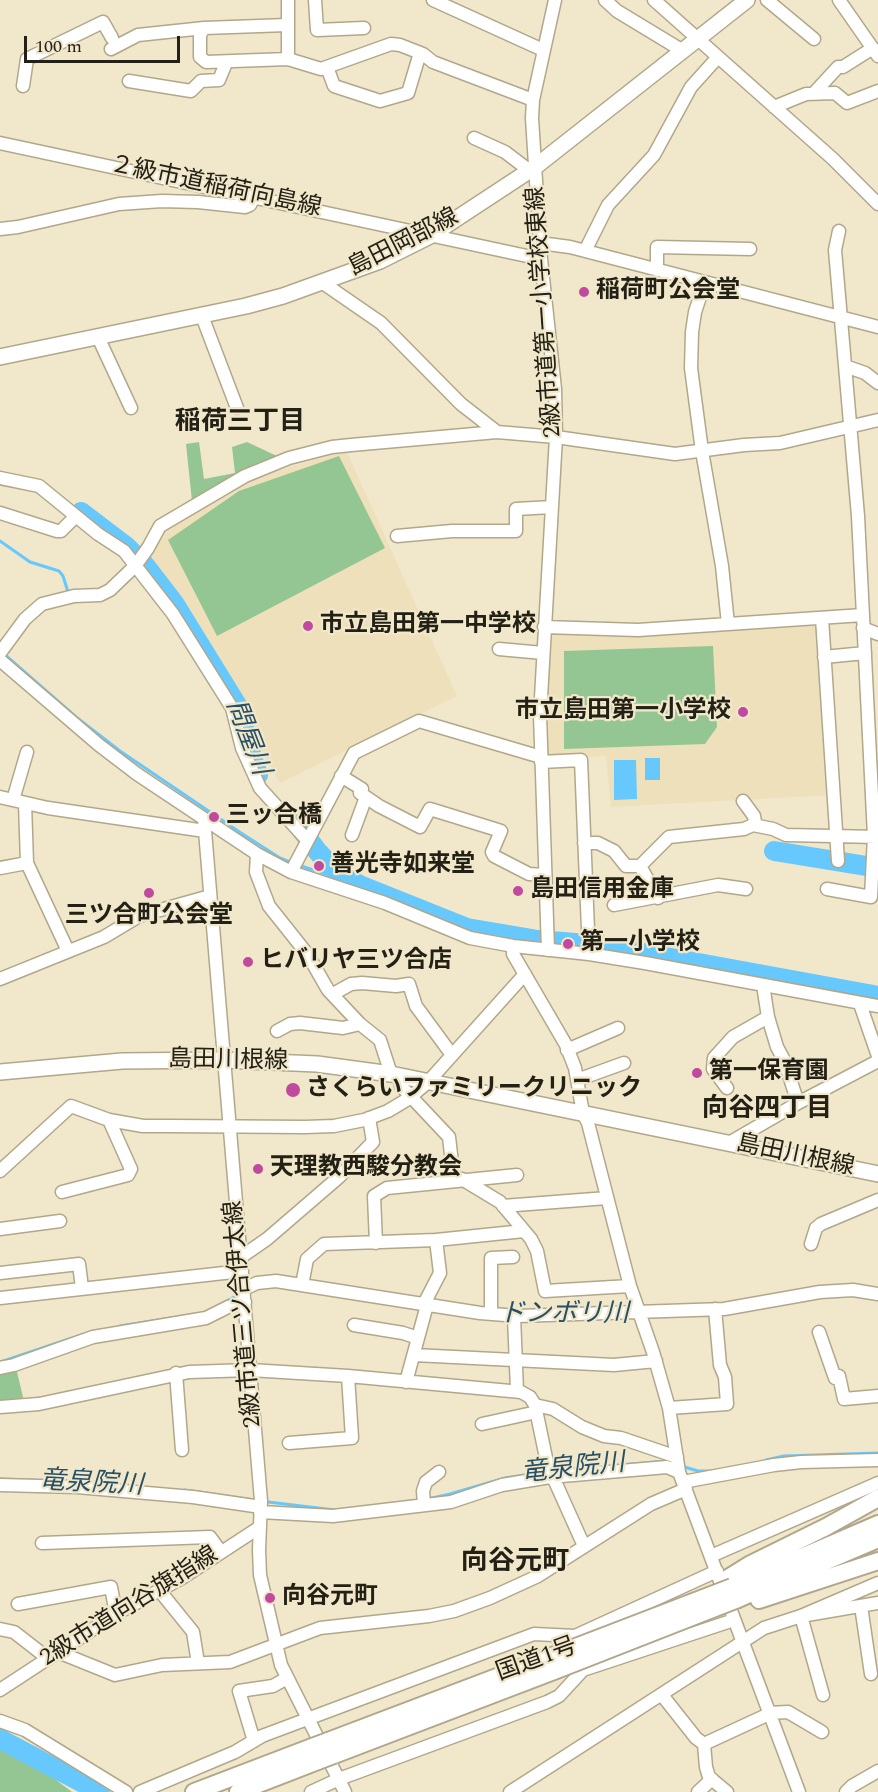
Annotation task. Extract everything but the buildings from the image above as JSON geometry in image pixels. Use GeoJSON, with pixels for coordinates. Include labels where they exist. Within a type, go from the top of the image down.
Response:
{"type":"FeatureCollection","features":[{"type":"Feature","properties":{"kind":"highway"},"geometry":{"type":"LineString","coordinates":[[732,1594],[749,1565],[878,1498]]}},
{"type":"Feature","properties":{"kind":"highway","name":"国道1号"},"geometry":{"type":"LineString","coordinates":[[194,1792],[323,1751],[551,1664],[672,1625],[878,1524]]}},
{"type":"Feature","properties":{"kind":"highway","name":"国道1号"},"geometry":{"type":"LineString","coordinates":[[551,1664],[603,1637],[732,1594],[878,1539]]}},
{"type":"Feature","properties":{"kind":"highway"},"geometry":{"type":"LineString","coordinates":[[732,1594],[878,1561]]}},
{"type":"Feature","properties":{"kind":"highway","name":"国道1号"},"geometry":{"type":"LineString","coordinates":[[238,1792],[323,1751]]}},
{"type":"Feature","properties":{"kind":"main road","name":"島田岡部線"},"geometry":{"type":"LineString","coordinates":[[0,357],[202,316],[283,296],[380,261],[430,236],[532,169],[747,0]]}},
{"type":"Feature","properties":{"kind":"main road","name":"島田川根線"},"geometry":{"type":"LineString","coordinates":[[0,1072],[122,1061],[224,1060],[316,1064],[395,1075],[878,1174]]}},
{"type":"Feature","properties":{"kind":"street"},"geometry":{"type":"LineString","coordinates":[[288,0],[288,59]]}},
{"type":"Feature","properties":{"kind":"street"},"geometry":{"type":"LineString","coordinates":[[315,0],[318,30],[364,28]]}},
{"type":"Feature","properties":{"kind":"street"},"geometry":{"type":"LineString","coordinates":[[433,0],[543,50]]}},
{"type":"Feature","properties":{"kind":"street","name":"2級市道第一小学校東線"},"geometry":{"type":"LineString","coordinates":[[548,948],[540,716],[556,437],[555,389],[532,169],[533,100],[555,0]]}},
{"type":"Feature","properties":{"kind":"street"},"geometry":{"type":"LineString","coordinates":[[605,0],[617,11],[683,51]]}},
{"type":"Feature","properties":{"kind":"street"},"geometry":{"type":"LineString","coordinates":[[654,0],[833,159],[878,204]]}},
{"type":"Feature","properties":{"kind":"street"},"geometry":{"type":"LineString","coordinates":[[767,0],[814,39]]}},
{"type":"Feature","properties":{"kind":"street"},"geometry":{"type":"LineString","coordinates":[[814,93],[838,67],[843,67],[875,52],[838,0]]}},
{"type":"Feature","properties":{"kind":"street"},"geometry":{"type":"LineString","coordinates":[[23,86],[27,59],[103,22],[112,44],[138,35],[204,28],[287,26]]}},
{"type":"Feature","properties":{"kind":"street"},"geometry":{"type":"LineString","coordinates":[[204,28],[200,35],[200,57],[206,62],[288,59],[321,69],[392,44],[400,45],[420,53],[433,62],[533,100]]}},
{"type":"Feature","properties":{"kind":"street"},"geometry":{"type":"LineString","coordinates":[[327,67],[334,86],[380,100],[408,93],[420,53]]}},
{"type":"Feature","properties":{"kind":"street"},"geometry":{"type":"LineString","coordinates":[[585,251],[608,205],[654,155],[691,87],[718,57]]}},
{"type":"Feature","properties":{"kind":"street"},"geometry":{"type":"LineString","coordinates":[[129,81],[191,92],[201,81],[219,80],[226,63]]}},
{"type":"Feature","properties":{"kind":"street"},"geometry":{"type":"LineString","coordinates":[[774,107],[806,94],[835,93],[847,103],[878,91]]}},
{"type":"Feature","properties":{"kind":"street"},"geometry":{"type":"LineString","coordinates":[[474,138],[505,152],[532,169]]}},
{"type":"Feature","properties":{"kind":"street","name":"２級市道稲荷向島線"},"geometry":{"type":"LineString","coordinates":[[0,143],[541,259]]}},
{"type":"Feature","properties":{"kind":"street"},"geometry":{"type":"LineString","coordinates":[[0,229],[119,204],[162,201],[245,207],[250,206],[254,197]]}},
{"type":"Feature","properties":{"kind":"street"},"geometry":{"type":"LineString","coordinates":[[827,889],[871,897],[876,837],[858,516],[835,250],[839,231]]}},
{"type":"Feature","properties":{"kind":"street"},"geometry":{"type":"LineString","coordinates":[[540,243],[585,251],[878,327]]}},
{"type":"Feature","properties":{"kind":"street"},"geometry":{"type":"LineString","coordinates":[[657,270],[657,247],[750,249]]}},
{"type":"Feature","properties":{"kind":"street"},"geometry":{"type":"LineString","coordinates":[[705,282],[695,312],[690,350],[692,382],[722,566],[728,624]]}},
{"type":"Feature","properties":{"kind":"street"},"geometry":{"type":"LineString","coordinates":[[322,283],[381,323],[461,404],[497,432]]}},
{"type":"Feature","properties":{"kind":"street"},"geometry":{"type":"LineString","coordinates":[[202,316],[237,408]]}},
{"type":"Feature","properties":{"kind":"street"},"geometry":{"type":"LineString","coordinates":[[98,337],[131,408]]}},
{"type":"Feature","properties":{"kind":"street"},"geometry":{"type":"LineString","coordinates":[[845,366],[865,373],[878,383]]}},
{"type":"Feature","properties":{"kind":"street"},"geometry":{"type":"LineString","coordinates":[[0,653],[25,619],[42,604],[74,596],[100,595],[110,590],[135,566],[160,526],[245,476],[289,458],[332,447],[497,432],[556,437],[665,454],[702,452],[744,445],[780,443],[878,420]]}},
{"type":"Feature","properties":{"kind":"street"},"geometry":{"type":"LineString","coordinates":[[0,478],[39,486],[98,534],[124,551],[174,614],[232,708],[242,748],[260,788],[307,840]]}},
{"type":"Feature","properties":{"kind":"street"},"geometry":{"type":"LineString","coordinates":[[397,536],[452,531],[516,531],[516,509],[552,507]]}},
{"type":"Feature","properties":{"kind":"street"},"geometry":{"type":"LineString","coordinates":[[0,513],[57,531],[62,531],[76,516]]}},
{"type":"Feature","properties":{"kind":"street"},"geometry":{"type":"LineString","coordinates":[[544,627],[638,630],[863,615]]}},
{"type":"Feature","properties":{"kind":"street"},"geometry":{"type":"LineString","coordinates":[[822,618],[838,861]]}},
{"type":"Feature","properties":{"kind":"street"},"geometry":{"type":"LineString","coordinates":[[863,628],[878,634]]}},
{"type":"Feature","properties":{"kind":"street"},"geometry":{"type":"LineString","coordinates":[[499,649],[543,653]]}},
{"type":"Feature","properties":{"kind":"street"},"geometry":{"type":"LineString","coordinates":[[824,657],[865,653]]}},
{"type":"Feature","properties":{"kind":"street"},"geometry":{"type":"LineString","coordinates":[[0,660],[99,745],[205,825],[291,872],[385,903],[470,938],[513,946],[589,954],[878,1006]]}},
{"type":"Feature","properties":{"kind":"street"},"geometry":{"type":"LineString","coordinates":[[291,872],[354,753],[419,721],[541,760],[581,760],[589,954]]}},
{"type":"Feature","properties":{"kind":"street"},"geometry":{"type":"LineString","coordinates":[[27,752],[12,800],[27,863],[68,951]]}},
{"type":"Feature","properties":{"kind":"street"},"geometry":{"type":"LineString","coordinates":[[341,776],[362,789],[360,793],[378,806],[420,827],[430,809],[501,831],[492,852],[494,856],[529,874],[545,875]]}},
{"type":"Feature","properties":{"kind":"street"},"geometry":{"type":"LineString","coordinates":[[352,835],[366,797]]}},
{"type":"Feature","properties":{"kind":"street"},"geometry":{"type":"LineString","coordinates":[[12,800],[205,825]]}},
{"type":"Feature","properties":{"kind":"street"},"geometry":{"type":"LineString","coordinates":[[743,801],[754,816],[753,825]]}},
{"type":"Feature","properties":{"kind":"street","name":"2級市道三ツ合伊太線"},"geometry":{"type":"LineString","coordinates":[[205,825],[261,1510],[260,1575],[275,1644],[287,1678],[345,1792]]}},
{"type":"Feature","properties":{"kind":"street"},"geometry":{"type":"LineString","coordinates":[[584,843],[598,843],[614,851],[626,866],[640,866],[669,837],[744,829],[753,825],[773,829],[786,835],[876,837]]}},
{"type":"Feature","properties":{"kind":"street"},"geometry":{"type":"LineString","coordinates":[[257,854],[256,872],[269,906],[308,956],[333,994],[360,1024],[380,1040],[401,1086],[449,1137],[458,1179],[503,1206],[524,1231],[537,1251],[545,1291],[630,1286]]}},
{"type":"Feature","properties":{"kind":"street"},"geometry":{"type":"LineString","coordinates":[[0,868],[27,863]]}},
{"type":"Feature","properties":{"kind":"street"},"geometry":{"type":"LineString","coordinates":[[640,866],[658,898]]}},
{"type":"Feature","properties":{"kind":"street"},"geometry":{"type":"LineString","coordinates":[[614,905],[718,885],[746,889]]}},
{"type":"Feature","properties":{"kind":"street"},"geometry":{"type":"LineString","coordinates":[[0,979],[104,937],[139,916],[210,896]]}},
{"type":"Feature","properties":{"kind":"street"},"geometry":{"type":"LineString","coordinates":[[513,946],[513,954],[567,1050],[577,1080],[583,1113],[588,1123],[630,1286],[656,1361],[669,1408],[682,1481],[711,1556],[732,1594],[742,1641],[799,1792]]}},
{"type":"Feature","properties":{"kind":"street"},"geometry":{"type":"LineString","coordinates":[[0,1171],[71,1106],[109,1120],[143,1126],[334,1126],[388,1111],[428,1082],[525,974]]}},
{"type":"Feature","properties":{"kind":"street"},"geometry":{"type":"LineString","coordinates":[[333,994],[351,984],[396,986],[409,984],[416,1006],[452,1055]]}},
{"type":"Feature","properties":{"kind":"street"},"geometry":{"type":"LineString","coordinates":[[763,986],[768,1017],[798,1103]]}},
{"type":"Feature","properties":{"kind":"street"},"geometry":{"type":"LineString","coordinates":[[860,1004],[878,1056]]}},
{"type":"Feature","properties":{"kind":"street"},"geometry":{"type":"LineString","coordinates":[[727,1088],[713,1069],[714,1058],[733,1037],[768,1017]]}},
{"type":"Feature","properties":{"kind":"street"},"geometry":{"type":"LineString","coordinates":[[277,1031],[290,1024],[300,1023],[343,1028],[360,1024]]}},
{"type":"Feature","properties":{"kind":"street"},"geometry":{"type":"LineString","coordinates":[[567,1050],[618,1028]]}},
{"type":"Feature","properties":{"kind":"street"},"geometry":{"type":"LineString","coordinates":[[729,1143],[878,1061]]}},
{"type":"Feature","properties":{"kind":"street"},"geometry":{"type":"LineString","coordinates":[[577,1080],[624,1063]]}},
{"type":"Feature","properties":{"kind":"street"},"geometry":{"type":"LineString","coordinates":[[241,1257],[267,1239],[339,1177],[373,1142],[369,1118]]}},
{"type":"Feature","properties":{"kind":"street"},"geometry":{"type":"LineString","coordinates":[[62,1191],[128,1175],[131,1169],[109,1120]]}},
{"type":"Feature","properties":{"kind":"street"},"geometry":{"type":"LineString","coordinates":[[376,1243],[374,1196],[387,1188],[458,1179],[516,1175]]}},
{"type":"Feature","properties":{"kind":"street"},"geometry":{"type":"LineString","coordinates":[[503,1206],[607,1198]]}},
{"type":"Feature","properties":{"kind":"street"},"geometry":{"type":"LineString","coordinates":[[811,1244],[816,1228],[820,1224],[878,1200]]}},
{"type":"Feature","properties":{"kind":"street"},"geometry":{"type":"LineString","coordinates":[[0,1229],[60,1221]]}},
{"type":"Feature","properties":{"kind":"street"},"geometry":{"type":"LineString","coordinates":[[302,1285],[307,1259],[324,1244],[436,1240],[524,1231]]}},
{"type":"Feature","properties":{"kind":"street"},"geometry":{"type":"LineString","coordinates":[[406,1382],[426,1304],[440,1273],[436,1240]]}},
{"type":"Feature","properties":{"kind":"street"},"geometry":{"type":"LineString","coordinates":[[491,1313],[491,1257],[513,1257]]}},
{"type":"Feature","properties":{"kind":"street"},"geometry":{"type":"LineString","coordinates":[[0,1273],[79,1264],[82,1288]]}},
{"type":"Feature","properties":{"kind":"street"},"geometry":{"type":"LineString","coordinates":[[0,1298],[242,1271]]}},
{"type":"Feature","properties":{"kind":"street"},"geometry":{"type":"LineString","coordinates":[[243,1289],[265,1281],[276,1281],[514,1316],[724,1309],[820,1292],[854,1290],[878,1294]]}},
{"type":"Feature","properties":{"kind":"street"},"geometry":{"type":"LineString","coordinates":[[0,1368],[93,1337],[206,1318],[244,1302]]}},
{"type":"Feature","properties":{"kind":"street"},"geometry":{"type":"LineString","coordinates":[[669,1408],[727,1404],[725,1377],[720,1365],[715,1309]]}},
{"type":"Feature","properties":{"kind":"street"},"geometry":{"type":"LineString","coordinates":[[514,1316],[517,1391]]}},
{"type":"Feature","properties":{"kind":"street"},"geometry":{"type":"LineString","coordinates":[[354,1325],[403,1332],[418,1338]]}},
{"type":"Feature","properties":{"kind":"street"},"geometry":{"type":"LineString","coordinates":[[819,1332],[844,1399],[878,1396]]}},
{"type":"Feature","properties":{"kind":"street"},"geometry":{"type":"LineString","coordinates":[[414,1355],[614,1365],[656,1361]]}},
{"type":"Feature","properties":{"kind":"street"},"geometry":{"type":"LineString","coordinates":[[0,1407],[39,1404],[176,1373],[250,1370],[517,1391],[530,1397],[536,1408],[551,1477],[584,1546]]}},
{"type":"Feature","properties":{"kind":"street"},"geometry":{"type":"LineString","coordinates":[[176,1373],[182,1450]]}},
{"type":"Feature","properties":{"kind":"street"},"geometry":{"type":"LineString","coordinates":[[289,1443],[352,1438],[348,1376]]}},
{"type":"Feature","properties":{"kind":"street"},"geometry":{"type":"LineString","coordinates":[[482,1424],[536,1408],[553,1409],[582,1427],[604,1436],[621,1438],[677,1457]]}},
{"type":"Feature","properties":{"kind":"street"},"geometry":{"type":"LineString","coordinates":[[0,1629],[15,1632],[41,1653],[115,1675],[162,1665],[230,1662],[320,1628],[429,1616],[453,1611],[490,1598],[538,1576],[651,1504],[682,1481],[783,1464],[878,1460]]}},
{"type":"Feature","properties":{"kind":"street"},"geometry":{"type":"LineString","coordinates":[[0,1485],[77,1487],[193,1497],[261,1510],[333,1516],[424,1501],[451,1502],[502,1485],[551,1477],[667,1467],[682,1481]]}},
{"type":"Feature","properties":{"kind":"street"},"geometry":{"type":"LineString","coordinates":[[424,1501],[426,1482],[439,1472]]}},
{"type":"Feature","properties":{"kind":"street"},"geometry":{"type":"LineString","coordinates":[[711,1556],[878,1483]]}},
{"type":"Feature","properties":{"kind":"street","name":"2級市道向谷旗指線"},"geometry":{"type":"LineString","coordinates":[[0,1690],[116,1614],[260,1527]]}},
{"type":"Feature","properties":{"kind":"street"},"geometry":{"type":"LineString","coordinates":[[42,1543],[210,1537],[221,1552]]}},
{"type":"Feature","properties":{"kind":"street"},"geometry":{"type":"LineString","coordinates":[[510,1792],[764,1628],[801,1616],[878,1583]]}},
{"type":"Feature","properties":{"kind":"street"},"geometry":{"type":"LineString","coordinates":[[18,1604],[111,1587],[116,1614]]}},
{"type":"Feature","properties":{"kind":"street"},"geometry":{"type":"LineString","coordinates":[[159,1590],[193,1632],[198,1663]]}},
{"type":"Feature","properties":{"kind":"street"},"geometry":{"type":"LineString","coordinates":[[140,1792],[235,1752],[262,1736],[534,1634],[575,1636],[732,1594]]}},
{"type":"Feature","properties":{"kind":"street"},"geometry":{"type":"LineString","coordinates":[[311,1792],[339,1779],[547,1702],[559,1696],[583,1670],[732,1594]]}},
{"type":"Feature","properties":{"kind":"street"},"geometry":{"type":"LineString","coordinates":[[801,1616],[878,1603]]}},
{"type":"Feature","properties":{"kind":"street"},"geometry":{"type":"LineString","coordinates":[[861,1606],[871,1674]]}},
{"type":"Feature","properties":{"kind":"street"},"geometry":{"type":"LineString","coordinates":[[801,1616],[823,1695]]}},
{"type":"Feature","properties":{"kind":"street"},"geometry":{"type":"LineString","coordinates":[[254,1741],[239,1691],[273,1686],[287,1678]]}},
{"type":"Feature","properties":{"kind":"street"},"geometry":{"type":"LineString","coordinates":[[662,1695],[696,1738],[704,1744]]}},
{"type":"Feature","properties":{"kind":"street"},"geometry":{"type":"LineString","coordinates":[[704,1744],[769,1713],[788,1712],[822,1732]]}},
{"type":"Feature","properties":{"kind":"street"},"geometry":{"type":"LineString","coordinates":[[0,1720],[25,1730],[126,1792]]}},
{"type":"Feature","properties":{"kind":"street"},"geometry":{"type":"LineString","coordinates":[[704,1744],[705,1767],[712,1779],[727,1792]]}},
{"type":"Feature","properties":{"kind":"street"},"geometry":{"type":"LineString","coordinates":[[846,1792],[878,1771]]}},
{"type":"Feature","properties":{"kind":"street"},"geometry":{"type":"LineString","coordinates":[[698,1792],[712,1779]]}},
{"type":"Feature","properties":{"kind":"shaded area","name":"市立島田第一中学校"},"geometry":{"type":"Polygon","coordinates":[[[346,450],[457,696],[280,783],[151,556],[167,530],[251,479],[346,450]]]}},
{"type":"Feature","properties":{"kind":"shaded area"},"geometry":{"type":"Polygon","coordinates":[[[821,622],[832,795],[611,807],[606,756],[548,758],[545,701],[553,632],[821,622]]]}},
{"type":"Feature","properties":{"kind":"green space"},"geometry":{"type":"Polygon","coordinates":[[[199,442],[204,479],[235,473],[232,447],[247,442],[277,456],[278,460],[192,501],[186,444],[199,442]]]}},
{"type":"Feature","properties":{"kind":"green space"},"geometry":{"type":"Polygon","coordinates":[[[339,456],[385,548],[217,636],[168,540],[239,491],[339,456]]]}},
{"type":"Feature","properties":{"kind":"green space"},"geometry":{"type":"Polygon","coordinates":[[[713,646],[717,727],[705,744],[564,749],[564,651],[713,646]]]}},
{"type":"Feature","properties":{"kind":"green space"},"geometry":{"type":"Polygon","coordinates":[[[16,1368],[24,1401],[0,1404],[0,1372],[16,1368]]]}},
{"type":"Feature","properties":{"kind":"green space"},"geometry":{"type":"Polygon","coordinates":[[[0,1742],[39,1767],[72,1792],[0,1792],[0,1742]]]}},
{"type":"Feature","properties":{"kind":"water"},"geometry":{"type":"Polygon","coordinates":[[[645,758],[660,758],[660,780],[645,780],[645,758]]]}},
{"type":"Feature","properties":{"kind":"water"},"geometry":{"type":"Polygon","coordinates":[[[614,760],[636,760],[637,799],[614,800],[614,760]]]}},
{"type":"Feature","properties":{"kind":"waterway","name":"問屋川"},"geometry":{"type":"LineString","coordinates":[[81,512],[127,547],[144,564],[174,603],[240,710],[258,775]]}},
{"type":"Feature","properties":{"kind":"waterway"},"geometry":{"type":"LineString","coordinates":[[0,541],[30,562],[59,571],[68,592]]}},
{"type":"Feature","properties":{"kind":"waterway"},"geometry":{"type":"LineString","coordinates":[[4,654],[76,717],[120,751],[241,833],[292,863]]}},
{"type":"Feature","properties":{"kind":"waterway"},"geometry":{"type":"LineString","coordinates":[[297,824],[318,852],[339,874],[362,886],[467,928],[538,940],[600,945],[878,996]]}},
{"type":"Feature","properties":{"kind":"waterway"},"geometry":{"type":"LineString","coordinates":[[774,851],[878,868]]}},
{"type":"Feature","properties":{"kind":"waterway"},"geometry":{"type":"LineString","coordinates":[[298,865],[362,886]]}},
{"type":"Feature","properties":{"kind":"waterway","name":"ドンボリ川"},"geometry":{"type":"LineString","coordinates":[[219,1305],[236,1296]]}},
{"type":"Feature","properties":{"kind":"waterway","name":"ドンボリ川"},"geometry":{"type":"LineString","coordinates":[[120,1326],[203,1313]]}},
{"type":"Feature","properties":{"kind":"waterway","name":"ドンボリ川"},"geometry":{"type":"LineString","coordinates":[[0,1362],[90,1332]]}},
{"type":"Feature","properties":{"kind":"waterway","name":"竜泉院川"},"geometry":{"type":"LineString","coordinates":[[766,1460],[784,1456],[878,1453]]}},
{"type":"Feature","properties":{"kind":"waterway","name":"竜泉院川"},"geometry":{"type":"LineString","coordinates":[[560,1470],[668,1461],[675,1464]]}},
{"type":"Feature","properties":{"kind":"waterway","name":"竜泉院川"},"geometry":{"type":"LineString","coordinates":[[681,1466],[698,1471],[713,1471]]}},
{"type":"Feature","properties":{"kind":"waterway","name":"竜泉院川"},"geometry":{"type":"LineString","coordinates":[[428,1499],[505,1478],[532,1474]]}},
{"type":"Feature","properties":{"kind":"waterway","name":"竜泉院川"},"geometry":{"type":"LineString","coordinates":[[0,1479],[34,1480]]}},
{"type":"Feature","properties":{"kind":"waterway","name":"竜泉院川"},"geometry":{"type":"LineString","coordinates":[[185,1490],[254,1500]]}},
{"type":"Feature","properties":{"kind":"waterway","name":"竜泉院川"},"geometry":{"type":"LineString","coordinates":[[268,1502],[335,1510]]}},
{"type":"Feature","properties":{"kind":"waterway"},"geometry":{"type":"LineString","coordinates":[[0,1739],[100,1792]]}},
{"type":"Feature","properties":{"kind":"place","name":"稲荷町公会堂"},"geometry":{"type":"Point","coordinates":[584,292]}},
{"type":"Feature","properties":{"kind":"place","name":"市立島田第一中学校"},"geometry":{"type":"Point","coordinates":[308,626]}},
{"type":"Feature","properties":{"kind":"place","name":"市立島田第一小学校"},"geometry":{"type":"Point","coordinates":[743,712]}},
{"type":"Feature","properties":{"kind":"place","name":"三ッ合橋"},"geometry":{"type":"Point","coordinates":[214,817]}},
{"type":"Feature","properties":{"kind":"place","name":"善光寺如来堂"},"geometry":{"type":"Point","coordinates":[319,866]}},
{"type":"Feature","properties":{"kind":"place","name":"島田信用金庫"},"geometry":{"type":"Point","coordinates":[518,891]}},
{"type":"Feature","properties":{"kind":"place","name":"三ツ合町公会堂"},"geometry":{"type":"Point","coordinates":[149,893]}},
{"type":"Feature","properties":{"kind":"place","name":"第一小学校"},"geometry":{"type":"Point","coordinates":[568,944]}},
{"type":"Feature","properties":{"kind":"place","name":"ヒバリヤ三ツ合店"},"geometry":{"type":"Point","coordinates":[248,962]}},
{"type":"Feature","properties":{"kind":"place","name":"第一保育園"},"geometry":{"type":"Point","coordinates":[697,1073]}},
{"type":"Feature","properties":{"kind":"place","name":"さくらいファミリークリニック"},"geometry":{"type":"Point","coordinates":[293,1090]}},
{"type":"Feature","properties":{"kind":"place","name":"天理教西駿分教会"},"geometry":{"type":"Point","coordinates":[258,1169]}},
{"type":"Feature","properties":{"kind":"place","name":"向谷元町"},"geometry":{"type":"Point","coordinates":[270,1598]}},
{"type":"Feature","properties":{"kind":"district","name":"稲荷三丁目"},"geometry":{"type":"Point","coordinates":[240,424]}},
{"type":"Feature","properties":{"kind":"district","name":"向谷四丁目"},"geometry":{"type":"Point","coordinates":[767,1111]}},
{"type":"Feature","properties":{"kind":"district","name":"向谷元町"},"geometry":{"type":"Point","coordinates":[515,1564]}}]}
